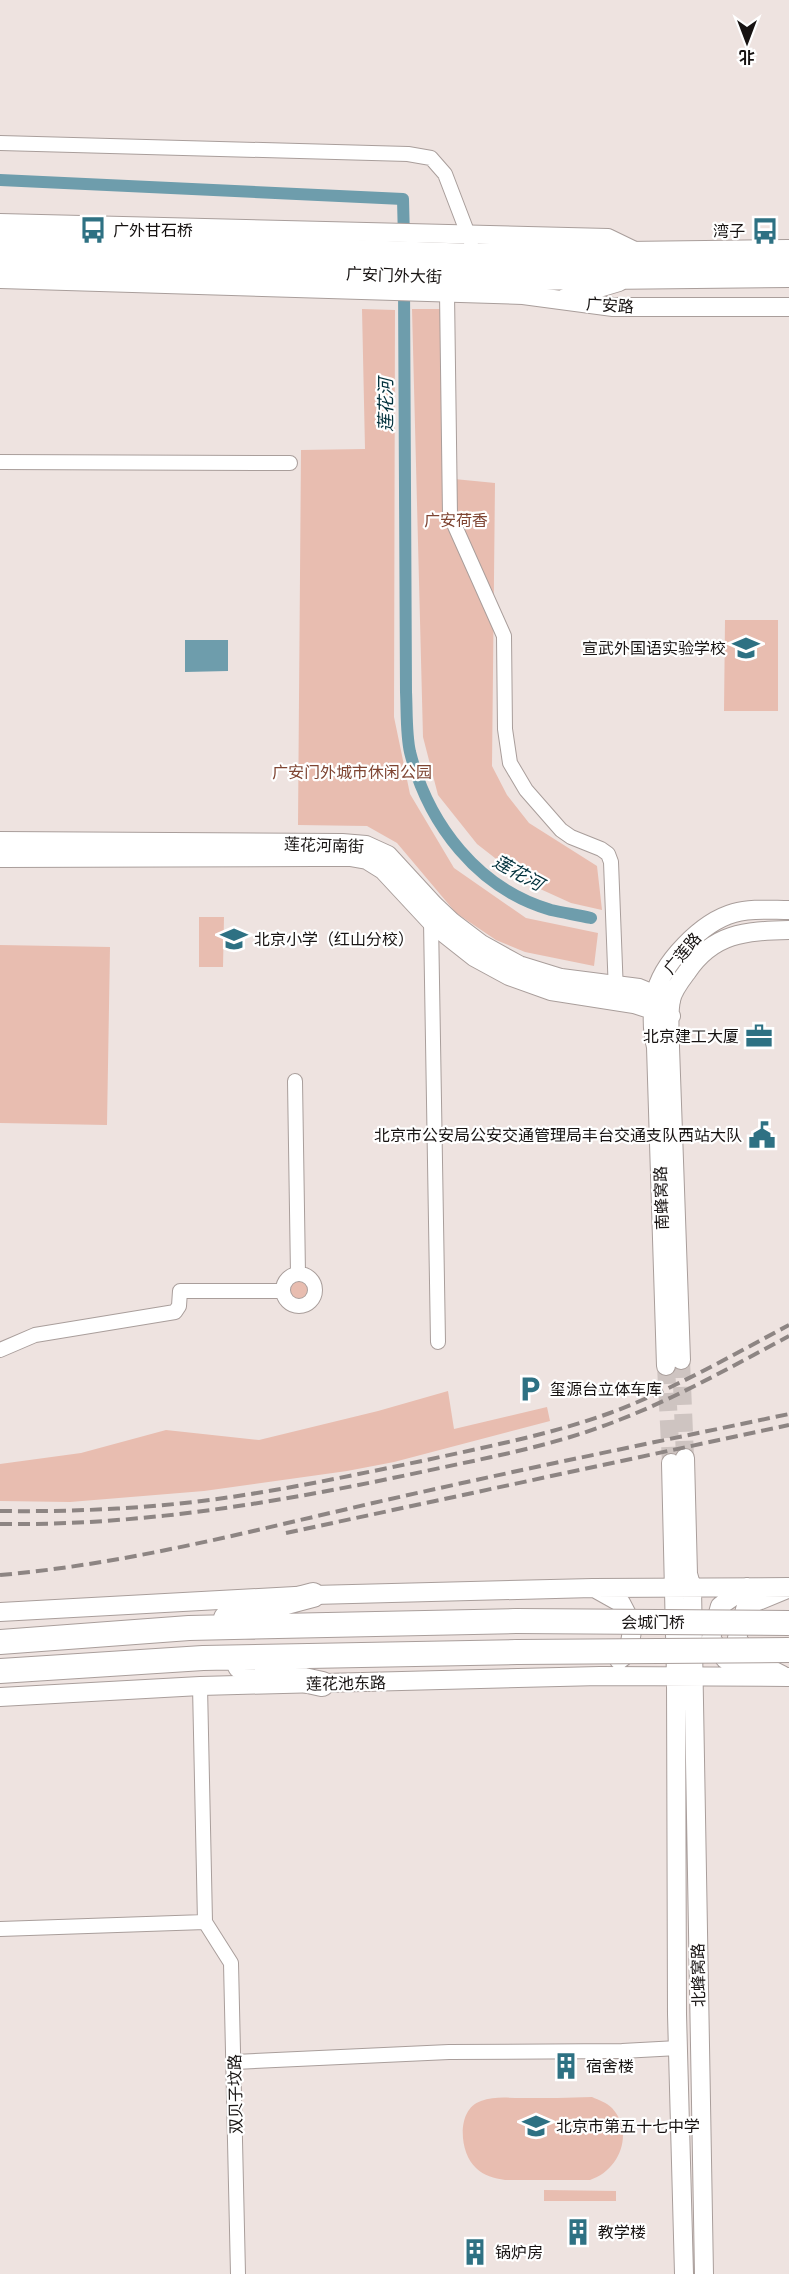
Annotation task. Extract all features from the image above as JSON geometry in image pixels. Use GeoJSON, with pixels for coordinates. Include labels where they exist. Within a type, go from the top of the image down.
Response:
{"type":"FeatureCollection","features":[{"type":"Feature","properties":{"kind":"highway","name":"广安门外大街"},"geometry":{"type":"LineString","coordinates":[[0,240],[384,263],[437,270],[517,286],[633,277],[789,275]]}},
{"type":"Feature","properties":{"kind":"highway","name":"广安门外大街"},"geometry":{"type":"LineString","coordinates":[[437,270],[472,246],[640,254],[789,252]]}},
{"type":"Feature","properties":{"kind":"highway","name":"广安门外大街"},"geometry":{"type":"LineString","coordinates":[[0,263],[384,263]]}},
{"type":"Feature","properties":{"kind":"highway"},"geometry":{"type":"LineString","coordinates":[[0,1642],[189,1628],[313,1594]]}},
{"type":"Feature","properties":{"kind":"highway","name":"会城门桥"},"geometry":{"type":"LineString","coordinates":[[189,1628],[516,1621],[789,1623]]}},
{"type":"Feature","properties":{"kind":"highway","name":"会城门桥"},"geometry":{"type":"LineString","coordinates":[[517,1652],[789,1650]]}},
{"type":"Feature","properties":{"kind":"highway","name":"莲花池东路"},"geometry":{"type":"LineString","coordinates":[[0,1671],[203,1658],[517,1652]]}},
{"type":"Feature","properties":{"kind":"highway"},"geometry":{"type":"LineString","coordinates":[[203,1658],[322,1684]]}},
{"type":"Feature","properties":{"kind":"street"},"geometry":{"type":"LineString","coordinates":[[0,143],[408,154],[431,158],[445,174],[472,246]]}},
{"type":"Feature","properties":{"kind":"street","name":"广安门外大街"},"geometry":{"type":"LineString","coordinates":[[0,223],[437,270]]}},
{"type":"Feature","properties":{"kind":"street","name":"广安门外大街"},"geometry":{"type":"LineString","coordinates":[[0,279],[384,263]]}},
{"type":"Feature","properties":{"kind":"street"},"geometry":{"type":"LineString","coordinates":[[437,270],[450,515],[504,636],[505,729],[510,763],[526,790],[561,830],[608,854],[611,862],[616,993]]}},
{"type":"Feature","properties":{"kind":"street"},"geometry":{"type":"LineString","coordinates":[[561,300],[633,277]]}},
{"type":"Feature","properties":{"kind":"street","name":"广安路"},"geometry":{"type":"LineString","coordinates":[[517,286],[561,300],[614,307],[789,307]]}},
{"type":"Feature","properties":{"kind":"street"},"geometry":{"type":"LineString","coordinates":[[0,462],[290,462]]}},
{"type":"Feature","properties":{"kind":"street","name":"莲花河南街"},"geometry":{"type":"LineString","coordinates":[[0,841],[366,845],[388,855],[452,922],[499,955],[540,974],[585,983],[616,993]]}},
{"type":"Feature","properties":{"kind":"street","name":"莲花河南街"},"geometry":{"type":"LineString","coordinates":[[0,858],[350,857],[367,860],[382,870],[431,921],[474,957],[509,976],[551,991],[616,993],[639,988],[662,1005]]}},
{"type":"Feature","properties":{"kind":"street","name":"广莲路"},"geometry":{"type":"LineString","coordinates":[[662,1005],[663,975],[690,938],[711,922],[735,913],[789,910]]}},
{"type":"Feature","properties":{"kind":"street"},"geometry":{"type":"LineString","coordinates":[[431,921],[438,1342]]}},
{"type":"Feature","properties":{"kind":"street","name":"广莲路"},"geometry":{"type":"LineString","coordinates":[[662,1005],[692,963],[719,941],[734,934],[789,930]]}},
{"type":"Feature","properties":{"kind":"street","name":"南蜂窝路"},"geometry":{"type":"LineString","coordinates":[[662,1005],[657,1058],[674,1363]]}},
{"type":"Feature","properties":{"kind":"street"},"geometry":{"type":"LineString","coordinates":[[295,1081],[298,1274]]}},
{"type":"Feature","properties":{"kind":"street"},"geometry":{"type":"LineString","coordinates":[[298,1274],[303,1274],[312,1280],[316,1290],[308,1305],[297,1306],[287,1301],[283,1291],[285,1282],[298,1274]]}},
{"type":"Feature","properties":{"kind":"street"},"geometry":{"type":"LineString","coordinates":[[0,1350],[35,1335],[175,1312],[179,1306],[180,1291],[283,1291]]}},
{"type":"Feature","properties":{"kind":"street"},"geometry":{"type":"LineString","coordinates":[[678,1461],[688,1574],[683,1588],[685,1677]]}},
{"type":"Feature","properties":{"kind":"street"},"geometry":{"type":"LineString","coordinates":[[747,1587],[720,1606],[711,1638],[725,1659],[761,1676],[787,1677]]}},
{"type":"Feature","properties":{"kind":"street"},"geometry":{"type":"LineString","coordinates":[[593,1588],[621,1603],[633,1626],[628,1653],[600,1676]]}},
{"type":"Feature","properties":{"kind":"street"},"geometry":{"type":"LineString","coordinates":[[0,1612],[313,1594],[593,1588],[789,1588]]}},
{"type":"Feature","properties":{"kind":"street"},"geometry":{"type":"LineString","coordinates":[[787,1677],[751,1659],[737,1638],[746,1606],[789,1588]]}},
{"type":"Feature","properties":{"kind":"street","name":"莲花池东路"},"geometry":{"type":"LineString","coordinates":[[0,1697],[200,1686],[600,1676],[761,1676]]}},
{"type":"Feature","properties":{"kind":"street","name":"北蜂窝路"},"geometry":{"type":"LineString","coordinates":[[684,2274],[678,2048],[685,1677]]}},
{"type":"Feature","properties":{"kind":"street","name":"北蜂窝路"},"geometry":{"type":"LineString","coordinates":[[685,1677],[704,2274]]}},
{"type":"Feature","properties":{"kind":"street"},"geometry":{"type":"LineString","coordinates":[[0,1929],[205,1922],[200,1686]]}},
{"type":"Feature","properties":{"kind":"street","name":"双贝子坟路"},"geometry":{"type":"LineString","coordinates":[[205,1922],[231,1963],[238,2274]]}},
{"type":"Feature","properties":{"kind":"street"},"geometry":{"type":"LineString","coordinates":[[235,2062],[449,2052],[678,2048]]}},
{"type":"Feature","properties":{"kind":"green space","name":"广安门外城市休闲公园"},"geometry":{"type":"Polygon","coordinates":[[[362,309],[395,310],[394,717],[410,794],[454,868],[526,918],[598,933],[594,966],[525,952],[496,940],[456,913],[397,843],[367,826],[298,825],[301,450],[365,449],[362,309]]]}},
{"type":"Feature","properties":{"kind":"green space","name":"广安荷香"},"geometry":{"type":"Polygon","coordinates":[[[412,309],[442,309],[444,478],[495,483],[492,766],[507,795],[529,823],[597,866],[602,910],[571,903],[527,883],[477,844],[438,795],[423,737],[412,309]]]}},
{"type":"Feature","properties":{"kind":"green space"},"geometry":{"type":"Polygon","coordinates":[[[725,620],[778,620],[778,711],[724,711],[725,620]]]}},
{"type":"Feature","properties":{"kind":"green space"},"geometry":{"type":"Polygon","coordinates":[[[199,917],[224,917],[223,967],[199,967],[199,917]]]}},
{"type":"Feature","properties":{"kind":"green space"},"geometry":{"type":"Polygon","coordinates":[[[0,945],[110,947],[107,1125],[0,1123],[0,945]]]}},
{"type":"Feature","properties":{"kind":"green space"},"geometry":{"type":"Polygon","coordinates":[[[299,1281],[306,1284],[309,1291],[306,1298],[299,1301],[292,1298],[289,1291],[292,1284],[299,1281]]]}},
{"type":"Feature","properties":{"kind":"green space"},"geometry":{"type":"Polygon","coordinates":[[[448,1391],[454,1429],[547,1407],[550,1421],[394,1462],[347,1471],[204,1491],[70,1502],[0,1501],[0,1464],[81,1453],[166,1430],[259,1440],[448,1391]]]}},
{"type":"Feature","properties":{"kind":"green space"},"geometry":{"type":"Polygon","coordinates":[[[592,2097],[612,2108],[619,2118],[622,2129],[623,2139],[616,2160],[600,2175],[590,2180],[505,2180],[482,2173],[470,2161],[464,2142],[464,2122],[467,2113],[481,2101],[491,2098],[592,2097]]]}},
{"type":"Feature","properties":{"kind":"green space"},"geometry":{"type":"Polygon","coordinates":[[[544,2190],[616,2191],[616,2201],[544,2201],[544,2190]]]}},
{"type":"Feature","properties":{"kind":"water"},"geometry":{"type":"Polygon","coordinates":[[[185,640],[228,640],[228,671],[185,672],[185,640]]]}},
{"type":"Feature","properties":{"kind":"waterway","name":"莲花河"},"geometry":{"type":"LineString","coordinates":[[0,180],[403,199],[404,240]]}},
{"type":"Feature","properties":{"kind":"waterway","name":"莲花河"},"geometry":{"type":"LineString","coordinates":[[404,284],[406,692],[410,752],[418,779],[443,828],[479,870],[501,887],[525,900],[551,910],[591,918]]}},
{"type":"Feature","properties":{"kind":"tunnel"},"geometry":{"type":"LineString","coordinates":[[681,1360],[685,1458]]}},
{"type":"Feature","properties":{"kind":"tunnel"},"geometry":{"type":"LineString","coordinates":[[666,1366],[671,1463]]}},
{"type":"Feature","properties":{"kind":"railway"},"geometry":{"type":"LineString","coordinates":[[0,1511],[122,1508],[214,1499],[333,1479],[517,1440],[587,1421],[633,1404],[701,1372],[789,1325]]}},
{"type":"Feature","properties":{"kind":"railway"},"geometry":{"type":"LineString","coordinates":[[0,1524],[108,1521],[214,1510],[321,1492],[524,1450],[572,1437],[641,1411],[705,1381],[789,1336]]}},
{"type":"Feature","properties":{"kind":"railway"},"geometry":{"type":"LineString","coordinates":[[0,1575],[153,1553],[500,1475],[789,1414]]}},
{"type":"Feature","properties":{"kind":"railway"},"geometry":{"type":"LineString","coordinates":[[286,1533],[789,1425]]}},
{"type":"Feature","properties":{"kind":"place","name":"广外甘石桥"},"geometry":{"type":"Point","coordinates":[93,230]}},
{"type":"Feature","properties":{"kind":"place","name":"湾子"},"geometry":{"type":"Point","coordinates":[765,231]}},
{"type":"Feature","properties":{"kind":"place","name":"宣武外国语实验学校"},"geometry":{"type":"Point","coordinates":[746,648]}},
{"type":"Feature","properties":{"kind":"place","name":"北京小学（红山分校）"},"geometry":{"type":"Point","coordinates":[234,939]}},
{"type":"Feature","properties":{"kind":"place","name":"北京建工大厦"},"geometry":{"type":"Point","coordinates":[759,1036]}},
{"type":"Feature","properties":{"kind":"place","name":"北京市公安局公安交通管理局丰台交通支队西站大队"},"geometry":{"type":"Point","coordinates":[762,1135]}},
{"type":"Feature","properties":{"kind":"place","name":"玺源台立体车库"},"geometry":{"type":"Point","coordinates":[530,1389]}},
{"type":"Feature","properties":{"kind":"place","name":"宿舍楼"},"geometry":{"type":"Point","coordinates":[566,2066]}},
{"type":"Feature","properties":{"kind":"place","name":"北京市第五十七中学"},"geometry":{"type":"Point","coordinates":[536,2126]}},
{"type":"Feature","properties":{"kind":"place","name":"教学楼"},"geometry":{"type":"Point","coordinates":[578,2232]}},
{"type":"Feature","properties":{"kind":"place","name":"锅炉房"},"geometry":{"type":"Point","coordinates":[475,2252]}}]}
